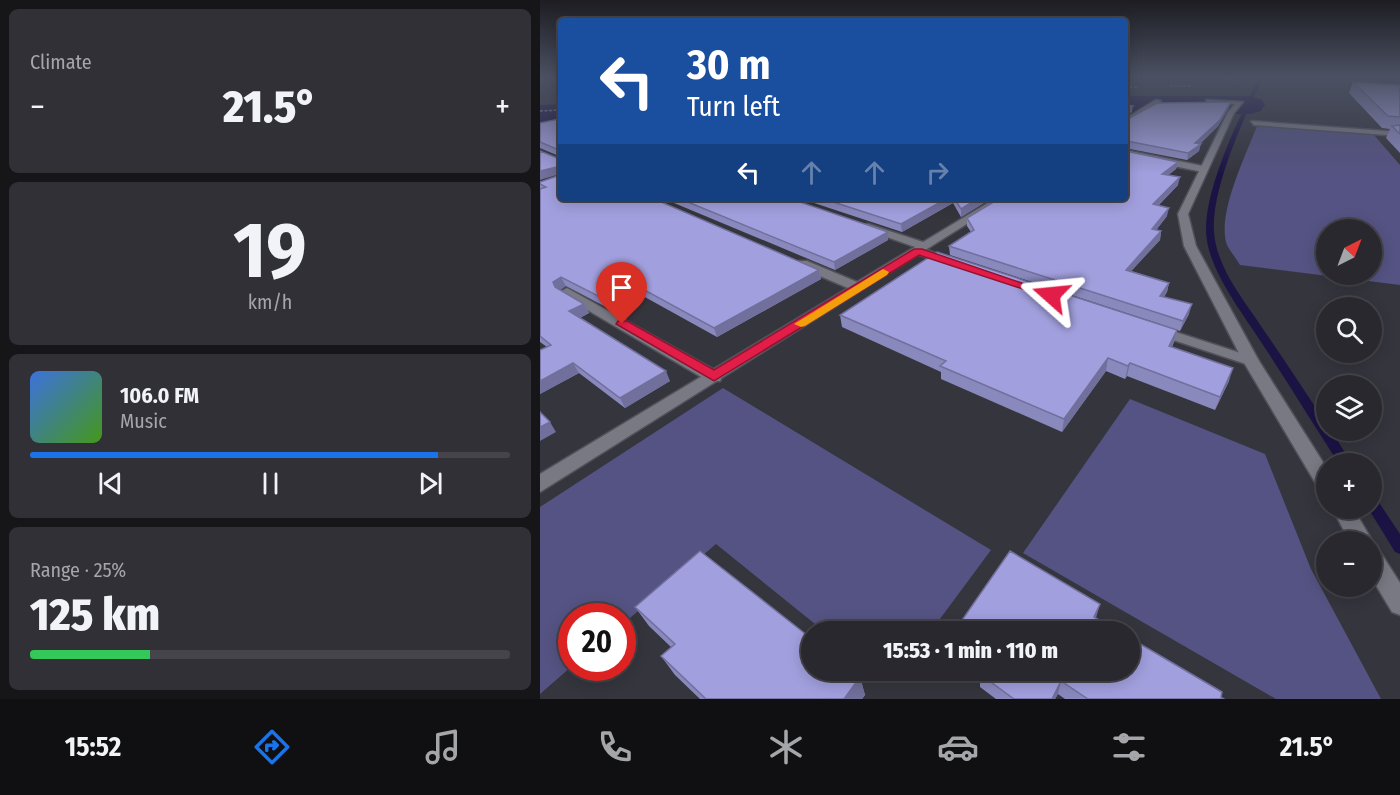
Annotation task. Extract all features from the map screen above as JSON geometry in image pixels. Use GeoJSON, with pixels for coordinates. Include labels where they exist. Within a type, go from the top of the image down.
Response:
{"type":"FeatureCollection","features":[{"type":"Feature","properties":{"kind":"street"},"geometry":{"type":"LineString","coordinates":[[1128,120],[1147,109]]}},
{"type":"Feature","properties":{"kind":"street"},"geometry":{"type":"LineString","coordinates":[[1230,109],[1183,214],[1190,246],[1251,361],[1316,467]]}},
{"type":"Feature","properties":{"kind":"street"},"geometry":{"type":"LineString","coordinates":[[1254,123],[1400,134]]}},
{"type":"Feature","properties":{"kind":"street"},"geometry":{"type":"LineString","coordinates":[[1128,154],[1203,169]]}},
{"type":"Feature","properties":{"kind":"street"},"geometry":{"type":"LineString","coordinates":[[540,484],[998,201]]}},
{"type":"Feature","properties":{"kind":"street"},"geometry":{"type":"LineString","coordinates":[[852,221],[962,266]]}},
{"type":"Feature","properties":{"kind":"street"},"geometry":{"type":"LineString","coordinates":[[796,261],[859,288]]}},
{"type":"Feature","properties":{"kind":"street"},"geometry":{"type":"LineString","coordinates":[[567,292],[714,377]]}},
{"type":"Feature","properties":{"kind":"street"},"geometry":{"type":"LineString","coordinates":[[1140,324],[1251,361]]}},
{"type":"Feature","properties":{"kind":"street"},"geometry":{"type":"LineString","coordinates":[[1382,575],[1400,604]]}},
{"type":"Feature","properties":{"kind":"path"},"geometry":{"type":"LineString","coordinates":[[540,111],[558,110]]}},
{"type":"Feature","properties":{"kind":"shaded area"},"geometry":{"type":"Polygon","coordinates":[[[1257,126],[1374,135],[1400,165],[1400,285],[1382,283],[1382,219],[1316,219],[1316,274],[1240,265],[1227,245],[1225,232],[1229,202],[1257,126]]]}},
{"type":"Feature","properties":{"kind":"shaded area"},"geometry":{"type":"Polygon","coordinates":[[[723,388],[991,550],[938,621],[811,621],[716,544],[636,613],[636,603],[558,603],[558,678],[540,694],[540,507],[723,388]]]}},
{"type":"Feature","properties":{"kind":"shaded area"},"geometry":{"type":"Polygon","coordinates":[[[1130,399],[1265,454],[1316,578],[1316,597],[1326,597],[1381,699],[1276,699],[1023,553],[1130,399]]]}},
{"type":"Feature","properties":{"kind":"building"},"geometry":{"type":"Polygon","coordinates":[[[1147,109],[1227,109],[1220,120],[1195,143],[1201,144],[1188,153],[1128,141],[1128,119],[1147,109]]]}},
{"type":"Feature","properties":{"kind":"building"},"geometry":{"type":"Polygon","coordinates":[[[1380,109],[1400,109],[1400,117],[1388,116],[1380,109]]]}},
{"type":"Feature","properties":{"kind":"building"},"geometry":{"type":"Polygon","coordinates":[[[558,119],[558,150],[540,142],[540,123],[558,119]]]}},
{"type":"Feature","properties":{"kind":"building"},"geometry":{"type":"Polygon","coordinates":[[[1400,125],[1400,134],[1392,126],[1400,125]]]}},
{"type":"Feature","properties":{"kind":"building"},"geometry":{"type":"Polygon","coordinates":[[[540,151],[558,158],[558,170],[557,167],[540,171],[540,151]]]}},
{"type":"Feature","properties":{"kind":"building"},"geometry":{"type":"Polygon","coordinates":[[[1128,151],[1178,162],[1162,174],[1180,177],[1153,204],[1169,208],[1152,229],[1161,231],[1126,270],[1169,283],[1160,296],[1192,304],[1183,321],[949,246],[974,230],[967,218],[995,201],[1128,201],[1128,151]]]}},
{"type":"Feature","properties":{"kind":"building"},"geometry":{"type":"Polygon","coordinates":[[[558,176],[558,201],[659,201],[819,270],[714,328],[630,282],[600,297],[561,277],[553,282],[555,287],[584,304],[569,311],[666,371],[620,398],[573,363],[540,381],[540,350],[551,345],[540,336],[540,189],[546,187],[540,182],[558,176]]]}},
{"type":"Feature","properties":{"kind":"building"},"geometry":{"type":"Polygon","coordinates":[[[685,201],[797,201],[888,232],[834,262],[685,201]]]}},
{"type":"Feature","properties":{"kind":"building"},"geometry":{"type":"Polygon","coordinates":[[[830,201],[943,201],[901,224],[830,201]]]}},
{"type":"Feature","properties":{"kind":"building"},"geometry":{"type":"Polygon","coordinates":[[[956,201],[974,201],[961,209],[956,201]]]}},
{"type":"Feature","properties":{"kind":"building"},"geometry":{"type":"Polygon","coordinates":[[[937,252],[1177,330],[1169,346],[1233,368],[1220,397],[1130,363],[1128,366],[1108,358],[1064,419],[940,366],[946,361],[840,315],[937,252]]]}},
{"type":"Feature","properties":{"kind":"building"},"geometry":{"type":"Polygon","coordinates":[[[540,412],[550,422],[540,427],[540,412]]]}},
{"type":"Feature","properties":{"kind":"building"},"geometry":{"type":"Polygon","coordinates":[[[700,551],[801,630],[801,681],[857,681],[844,699],[706,699],[661,656],[675,644],[636,606],[700,551]]]}},
{"type":"Feature","properties":{"kind":"building"},"geometry":{"type":"Polygon","coordinates":[[[1010,551],[1100,604],[1094,617],[1101,621],[961,621],[1010,551]]]}},
{"type":"Feature","properties":{"kind":"building"},"geometry":{"type":"Polygon","coordinates":[[[1140,644],[1222,692],[1221,697],[1224,699],[1088,699],[1061,681],[1140,681],[1140,644]]]}},
{"type":"Feature","properties":{"kind":"building"},"geometry":{"type":"Polygon","coordinates":[[[990,681],[1061,681],[1052,699],[1014,699],[990,681]]]}},
{"type":"Feature","properties":{"kind":"waterway"},"geometry":{"type":"LineString","coordinates":[[1246,109],[1215,196],[1210,230],[1212,243],[1226,279],[1339,453]]}},
{"type":"Feature","properties":{"kind":"waterway"},"geometry":{"type":"LineString","coordinates":[[540,114],[558,113]]}},
{"type":"Feature","properties":{"kind":"waterway"},"geometry":{"type":"LineString","coordinates":[[1382,519],[1400,547]]}},
{"type":"Feature","properties":{"kind":"slow traffic"},"geometry":{"type":"LineString","coordinates":[[801,324],[883,272]]}},
{"type":"Feature","properties":{"kind":"route"},"geometry":{"type":"LineString","coordinates":[[622,324],[714,377],[918,251],[1051,295]]}}]}
